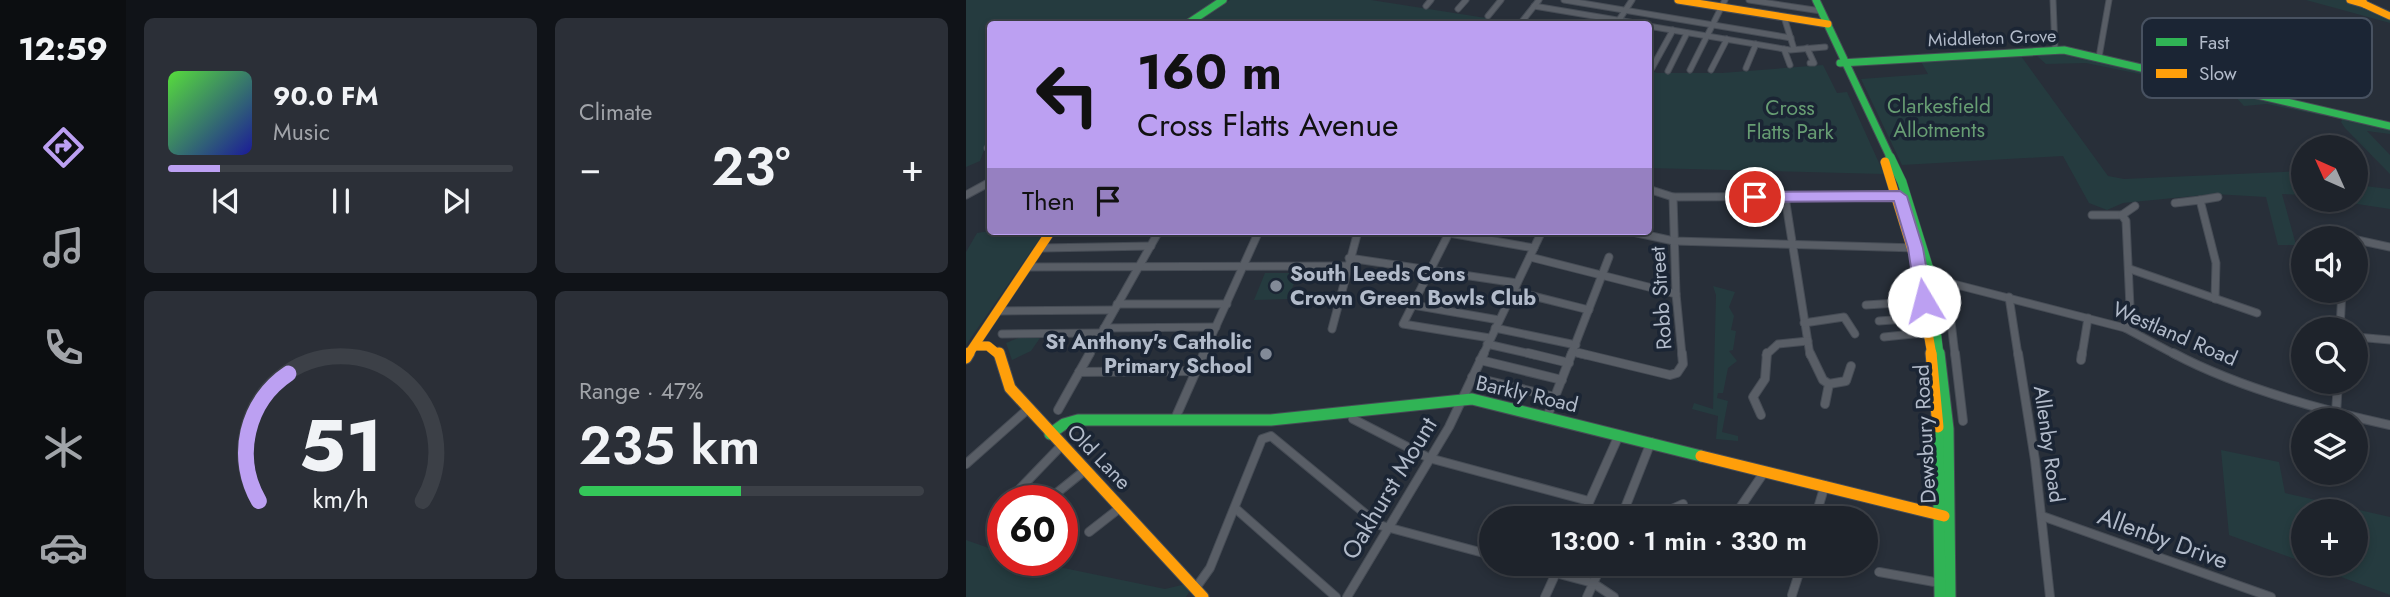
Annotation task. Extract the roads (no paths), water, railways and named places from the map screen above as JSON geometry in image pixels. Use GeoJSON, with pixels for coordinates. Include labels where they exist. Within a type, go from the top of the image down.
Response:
{"type":"FeatureCollection","features":[{"type":"Feature","properties":{"kind":"street"},"geometry":{"type":"LineString","coordinates":[[1192,21],[1223,0]]}},
{"type":"Feature","properties":{"kind":"street"},"geometry":{"type":"LineString","coordinates":[[1426,6],[1431,0]]}},
{"type":"Feature","properties":{"kind":"street"},"geometry":{"type":"LineString","coordinates":[[1458,9],[1466,0]]}},
{"type":"Feature","properties":{"kind":"street"},"geometry":{"type":"LineString","coordinates":[[1488,16],[1501,0]]}},
{"type":"Feature","properties":{"kind":"street"},"geometry":{"type":"LineString","coordinates":[[1522,21],[1539,0]]}},
{"type":"Feature","properties":{"kind":"street"},"geometry":{"type":"LineString","coordinates":[[1564,0],[1791,38]]}},
{"type":"Feature","properties":{"kind":"street"},"geometry":{"type":"LineString","coordinates":[[1619,21],[1632,0]]}},
{"type":"Feature","properties":{"kind":"street"},"geometry":{"type":"LineString","coordinates":[[1678,0],[1723,4],[1825,24]]}},
{"type":"Feature","properties":{"kind":"street"},"geometry":{"type":"LineString","coordinates":[[1749,0],[1818,7]]}},
{"type":"Feature","properties":{"kind":"street","name":"Dewsbury Road"},"geometry":{"type":"LineString","coordinates":[[1810,0],[1818,7],[1832,47],[1843,63],[1894,172],[1920,248],[1933,332],[1945,584],[1940,597]]}},
{"type":"Feature","properties":{"kind":"street"},"geometry":{"type":"LineString","coordinates":[[2053,0],[2055,49]]}},
{"type":"Feature","properties":{"kind":"street"},"geometry":{"type":"LineString","coordinates":[[2099,57],[2109,0]]}},
{"type":"Feature","properties":{"kind":"street"},"geometry":{"type":"LineString","coordinates":[[2350,0],[2363,1],[2390,16]]}},
{"type":"Feature","properties":{"kind":"street"},"geometry":{"type":"LineString","coordinates":[[1690,70],[1723,4]]}},
{"type":"Feature","properties":{"kind":"street"},"geometry":{"type":"LineString","coordinates":[[1534,6],[1612,21]]}},
{"type":"Feature","properties":{"kind":"street"},"geometry":{"type":"LineString","coordinates":[[1784,17],[1794,49]]}},
{"type":"Feature","properties":{"kind":"street"},"geometry":{"type":"LineString","coordinates":[[1652,26],[1784,49],[1832,47]]}},
{"type":"Feature","properties":{"kind":"street"},"geometry":{"type":"LineString","coordinates":[[1653,68],[1673,30]]}},
{"type":"Feature","properties":{"kind":"street"},"geometry":{"type":"LineString","coordinates":[[1668,71],[1687,33]]}},
{"type":"Feature","properties":{"kind":"street"},"geometry":{"type":"LineString","coordinates":[[1711,70],[1727,39]]}},
{"type":"Feature","properties":{"kind":"street"},"geometry":{"type":"LineString","coordinates":[[1746,68],[1756,44]]}},
{"type":"Feature","properties":{"kind":"street"},"geometry":{"type":"LineString","coordinates":[[1807,48],[1814,63],[1810,63]]}},
{"type":"Feature","properties":{"kind":"street"},"geometry":{"type":"LineString","coordinates":[[1784,49],[1790,65]]}},
{"type":"Feature","properties":{"kind":"street","name":"Middleton Grove"},"geometry":{"type":"LineString","coordinates":[[1843,63],[2055,49],[2142,67]]}},
{"type":"Feature","properties":{"kind":"street","name":"Middleton Grove"},"geometry":{"type":"LineString","coordinates":[[2275,98],[2390,126]]}},
{"type":"Feature","properties":{"kind":"street"},"geometry":{"type":"LineString","coordinates":[[966,195],[987,184]]}},
{"type":"Feature","properties":{"kind":"street"},"geometry":{"type":"LineString","coordinates":[[1652,190],[1673,197],[1904,196]]}},
{"type":"Feature","properties":{"kind":"street","name":"Robb Street"},"geometry":{"type":"LineString","coordinates":[[1575,348],[1670,375],[1677,373],[1683,364],[1676,294],[1673,197]]}},
{"type":"Feature","properties":{"kind":"street"},"geometry":{"type":"LineString","coordinates":[[1785,197],[1811,360],[1823,380],[1829,384],[1846,381],[1851,366]]}},
{"type":"Feature","properties":{"kind":"street"},"geometry":{"type":"LineString","coordinates":[[2175,203],[2218,197]]}},
{"type":"Feature","properties":{"kind":"street"},"geometry":{"type":"LineString","coordinates":[[2200,200],[2216,263],[2215,299]]}},
{"type":"Feature","properties":{"kind":"street"},"geometry":{"type":"LineString","coordinates":[[2122,215],[2135,206]]}},
{"type":"Feature","properties":{"kind":"street"},"geometry":{"type":"LineString","coordinates":[[2092,215],[2122,215]]}},
{"type":"Feature","properties":{"kind":"street"},"geometry":{"type":"LineString","coordinates":[[2122,215],[2126,221],[2130,269],[2130,307],[2125,328]]}},
{"type":"Feature","properties":{"kind":"street"},"geometry":{"type":"LineString","coordinates":[[966,358],[1049,235]]}},
{"type":"Feature","properties":{"kind":"street"},"geometry":{"type":"LineString","coordinates":[[1058,410],[1157,235]]}},
{"type":"Feature","properties":{"kind":"street"},"geometry":{"type":"LineString","coordinates":[[1174,421],[1257,235]]}},
{"type":"Feature","properties":{"kind":"street"},"geometry":{"type":"LineString","coordinates":[[1332,329],[1357,235]]}},
{"type":"Feature","properties":{"kind":"street"},"geometry":{"type":"LineString","coordinates":[[1448,235],[1403,324],[1489,341],[1569,363]]}},
{"type":"Feature","properties":{"kind":"street"},"geometry":{"type":"LineString","coordinates":[[1460,235],[1534,248]]}},
{"type":"Feature","properties":{"kind":"street","name":"Oakhurst Mount"},"geometry":{"type":"LineString","coordinates":[[1347,597],[1463,398],[1540,235]]}},
{"type":"Feature","properties":{"kind":"street"},"geometry":{"type":"LineString","coordinates":[[1646,235],[1674,241],[1920,248]]}},
{"type":"Feature","properties":{"kind":"street"},"geometry":{"type":"LineString","coordinates":[[2368,242],[2390,247]]}},
{"type":"Feature","properties":{"kind":"street"},"geometry":{"type":"LineString","coordinates":[[1042,248],[1151,246]]}},
{"type":"Feature","properties":{"kind":"street"},"geometry":{"type":"LineString","coordinates":[[1530,257],[1676,294]]}},
{"type":"Feature","properties":{"kind":"street"},"geometry":{"type":"LineString","coordinates":[[1547,417],[1609,257]]}},
{"type":"Feature","properties":{"kind":"street"},"geometry":{"type":"LineString","coordinates":[[1028,267],[1243,266],[1348,262],[1430,271],[1515,287],[1589,310]]}},
{"type":"Feature","properties":{"kind":"street"},"geometry":{"type":"LineString","coordinates":[[2130,269],[2257,313]]}},
{"type":"Feature","properties":{"kind":"street","name":"Westland Road"},"geometry":{"type":"LineString","coordinates":[[1926,277],[2125,328],[2194,365],[2321,408]]}},
{"type":"Feature","properties":{"kind":"street"},"geometry":{"type":"LineString","coordinates":[[1946,280],[1963,421]]}},
{"type":"Feature","properties":{"kind":"street","name":"Allenby Road"},"geometry":{"type":"LineString","coordinates":[[2009,297],[2042,516],[2050,597]]}},
{"type":"Feature","properties":{"kind":"street"},"geometry":{"type":"LineString","coordinates":[[1866,305],[1929,301]]}},
{"type":"Feature","properties":{"kind":"street"},"geometry":{"type":"LineString","coordinates":[[998,311],[1227,304]]}},
{"type":"Feature","properties":{"kind":"street"},"geometry":{"type":"LineString","coordinates":[[1413,305],[1497,324],[1575,348]]}},
{"type":"Feature","properties":{"kind":"street"},"geometry":{"type":"LineString","coordinates":[[1804,323],[1848,315],[1855,334]]}},
{"type":"Feature","properties":{"kind":"street"},"geometry":{"type":"LineString","coordinates":[[1879,321],[1931,317]]}},
{"type":"Feature","properties":{"kind":"street"},"geometry":{"type":"LineString","coordinates":[[2081,360],[2088,317]]}},
{"type":"Feature","properties":{"kind":"street"},"geometry":{"type":"LineString","coordinates":[[1002,334],[1216,327]]}},
{"type":"Feature","properties":{"kind":"street"},"geometry":{"type":"LineString","coordinates":[[1884,337],[1933,332]]}},
{"type":"Feature","properties":{"kind":"street"},"geometry":{"type":"LineString","coordinates":[[2368,338],[2390,340]]}},
{"type":"Feature","properties":{"kind":"street"},"geometry":{"type":"LineString","coordinates":[[1761,415],[1751,405],[1754,392],[1765,379],[1762,365],[1766,352],[1777,344],[1808,341]]}},
{"type":"Feature","properties":{"kind":"street","name":"Old Lane"},"geometry":{"type":"LineString","coordinates":[[975,346],[988,346],[998,351],[1010,388],[1203,597]]}},
{"type":"Feature","properties":{"kind":"street"},"geometry":{"type":"LineString","coordinates":[[1480,360],[1562,380]]}},
{"type":"Feature","properties":{"kind":"street"},"geometry":{"type":"LineString","coordinates":[[1079,372],[1196,371]]}},
{"type":"Feature","properties":{"kind":"street"},"geometry":{"type":"LineString","coordinates":[[1472,377],[1555,397]]}},
{"type":"Feature","properties":{"kind":"street"},"geometry":{"type":"LineString","coordinates":[[1825,404],[1829,384]]}},
{"type":"Feature","properties":{"kind":"street","name":"Barkly Road"},"geometry":{"type":"LineString","coordinates":[[1050,434],[1064,424],[1078,420],[1271,420],[1463,398],[1825,484],[1943,515]]}},
{"type":"Feature","properties":{"kind":"street"},"geometry":{"type":"LineString","coordinates":[[966,464],[1028,409]]}},
{"type":"Feature","properties":{"kind":"street"},"geometry":{"type":"LineString","coordinates":[[1353,419],[1429,458],[1590,501]]}},
{"type":"Feature","properties":{"kind":"street","name":"Westland Road"},"geometry":{"type":"LineString","coordinates":[[2368,420],[2390,425]]}},
{"type":"Feature","properties":{"kind":"street"},"geometry":{"type":"LineString","coordinates":[[1588,506],[1619,435]]}},
{"type":"Feature","properties":{"kind":"street"},"geometry":{"type":"LineString","coordinates":[[1195,589],[1210,568],[1262,439],[1271,436],[1379,525],[1479,552]]}},
{"type":"Feature","properties":{"kind":"street"},"geometry":{"type":"LineString","coordinates":[[1626,506],[1651,442]]}},
{"type":"Feature","properties":{"kind":"street"},"geometry":{"type":"LineString","coordinates":[[1023,485],[1061,446]]}},
{"type":"Feature","properties":{"kind":"street"},"geometry":{"type":"LineString","coordinates":[[1067,485],[1084,471]]}},
{"type":"Feature","properties":{"kind":"street"},"geometry":{"type":"LineString","coordinates":[[1741,506],[1765,471]]}},
{"type":"Feature","properties":{"kind":"street"},"geometry":{"type":"LineString","coordinates":[[1819,506],[1825,484]]}},
{"type":"Feature","properties":{"kind":"street"},"geometry":{"type":"LineString","coordinates":[[1678,506],[1683,504]]}},
{"type":"Feature","properties":{"kind":"street"},"geometry":{"type":"LineString","coordinates":[[1088,532],[1121,508]]}},
{"type":"Feature","properties":{"kind":"street"},"geometry":{"type":"LineString","coordinates":[[1235,508],[1336,597]]}},
{"type":"Feature","properties":{"kind":"street","name":"Allenby Drive"},"geometry":{"type":"LineString","coordinates":[[2042,516],[2271,597]]}},
{"type":"Feature","properties":{"kind":"street"},"geometry":{"type":"LineString","coordinates":[[1879,572],[1945,584]]}},
{"type":"Feature","properties":{"kind":"street"},"geometry":{"type":"LineString","coordinates":[[1545,597],[1554,576]]}},
{"type":"Feature","properties":{"kind":"street"},"geometry":{"type":"LineString","coordinates":[[1577,576],[1614,597]]}},
{"type":"Feature","properties":{"kind":"street"},"geometry":{"type":"LineString","coordinates":[[1587,597],[1596,576]]}},
{"type":"Feature","properties":{"kind":"street"},"geometry":{"type":"LineString","coordinates":[[1792,595],[1798,576]]}},
{"type":"Feature","properties":{"kind":"street","name":"Dewsbury Road"},"geometry":{"type":"LineString","coordinates":[[1945,584],[1951,597]]}},
{"type":"Feature","properties":{"kind":"place","name":"South Leeds Cons Crown Green Bowls Club"},"geometry":{"type":"Point","coordinates":[1276,286]}},
{"type":"Feature","properties":{"kind":"place","name":"St Anthony's Catholic Primary School"},"geometry":{"type":"Point","coordinates":[1266,354]}},
{"type":"Feature","properties":{"kind":"park label","name":"Clarkesfield Allotments"},"geometry":{"type":"Point","coordinates":[1939,118]}},
{"type":"Feature","properties":{"kind":"park label","name":"Cross Flatts Park"},"geometry":{"type":"Point","coordinates":[1790,120]}}]}
